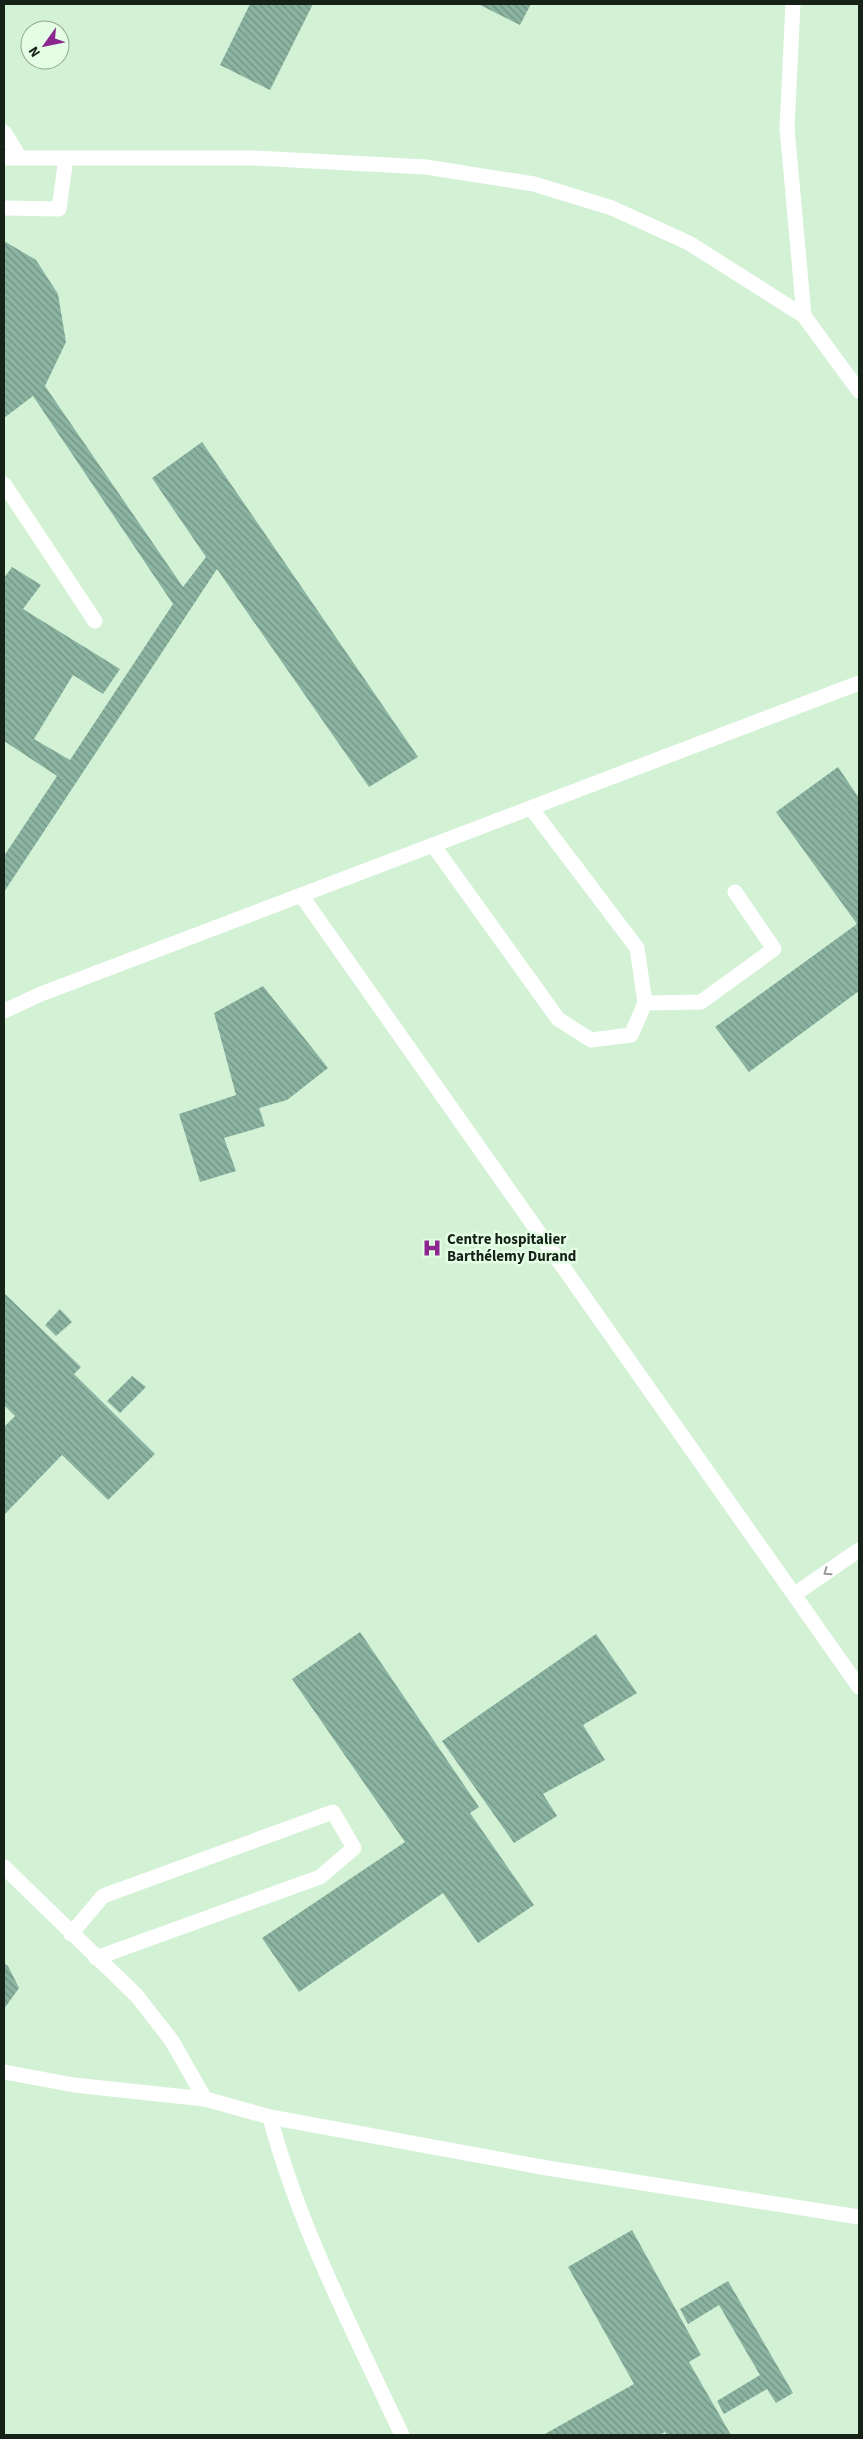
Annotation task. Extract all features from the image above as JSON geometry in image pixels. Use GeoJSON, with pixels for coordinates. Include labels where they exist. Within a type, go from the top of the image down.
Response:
{"type":"FeatureCollection","features":[{"type":"Feature","properties":{"kind":"lane"},"geometry":{"type":"LineString","coordinates":[[793,4],[786,128],[804,316]]}},
{"type":"Feature","properties":{"kind":"lane"},"geometry":{"type":"LineString","coordinates":[[4,132],[20,158]]}},
{"type":"Feature","properties":{"kind":"lane"},"geometry":{"type":"LineString","coordinates":[[4,158],[255,158],[426,167],[534,184],[612,208],[689,243],[804,316],[859,390]]}},
{"type":"Feature","properties":{"kind":"lane"},"geometry":{"type":"LineString","coordinates":[[4,208],[59,209],[66,158]]}},
{"type":"Feature","properties":{"kind":"lane"},"geometry":{"type":"LineString","coordinates":[[4,484],[95,621]]}},
{"type":"Feature","properties":{"kind":"lane"},"geometry":{"type":"LineString","coordinates":[[4,1012],[50,991],[859,683]]}},
{"type":"Feature","properties":{"kind":"lane"},"geometry":{"type":"LineString","coordinates":[[433,845],[558,1019],[592,1040],[631,1035],[645,1003],[637,948],[531,808]]}},
{"type":"Feature","properties":{"kind":"lane"},"geometry":{"type":"LineString","coordinates":[[645,1003],[701,1002],[774,949],[735,892]]}},
{"type":"Feature","properties":{"kind":"lane"},"geometry":{"type":"LineString","coordinates":[[301,895],[859,1687]]}},
{"type":"Feature","properties":{"kind":"lane"},"geometry":{"type":"LineString","coordinates":[[794,1594],[859,1550]]}},
{"type":"Feature","properties":{"kind":"lane"},"geometry":{"type":"LineString","coordinates":[[71,1934],[103,1896],[333,1812],[354,1848],[320,1877],[96,1958]]}},
{"type":"Feature","properties":{"kind":"lane"},"geometry":{"type":"LineString","coordinates":[[4,1867],[136,1996],[172,2041],[205,2099]]}},
{"type":"Feature","properties":{"kind":"lane"},"geometry":{"type":"LineString","coordinates":[[4,2072],[74,2085],[205,2099],[270,2117],[546,2168],[859,2218]]}},
{"type":"Feature","properties":{"kind":"lane"},"geometry":{"type":"LineString","coordinates":[[270,2117],[283,2168],[340,2302],[402,2435]]}},
{"type":"Feature","properties":{"kind":"building"},"geometry":{"type":"Polygon","coordinates":[[[250,4],[313,4],[270,90],[220,65],[250,4]]]}},
{"type":"Feature","properties":{"kind":"building"},"geometry":{"type":"Polygon","coordinates":[[[478,4],[531,4],[520,25],[478,4]]]}},
{"type":"Feature","properties":{"kind":"building"},"geometry":{"type":"Polygon","coordinates":[[[4,241],[36,260],[58,294],[66,342],[45,386],[183,587],[206,557],[152,478],[202,442],[418,757],[369,787],[217,569],[4,892],[4,856],[57,776],[4,741],[4,578],[12,567],[41,585],[23,609],[120,669],[103,694],[73,675],[34,739],[70,760],[173,604],[33,396],[4,418],[4,241]]]}},
{"type":"Feature","properties":{"kind":"building"},"geometry":{"type":"Polygon","coordinates":[[[838,767],[859,798],[859,991],[749,1072],[715,1027],[857,924],[776,812],[838,767]]]}},
{"type":"Feature","properties":{"kind":"building"},"geometry":{"type":"Polygon","coordinates":[[[263,986],[328,1068],[287,1100],[259,1108],[265,1126],[224,1138],[236,1171],[200,1182],[179,1114],[236,1095],[214,1013],[263,986]]]}},
{"type":"Feature","properties":{"kind":"building"},"geometry":{"type":"Polygon","coordinates":[[[4,1293],[81,1367],[74,1374],[155,1454],[108,1500],[62,1455],[4,1515],[4,1427],[15,1416],[4,1405],[4,1293]]]}},
{"type":"Feature","properties":{"kind":"building"},"geometry":{"type":"Polygon","coordinates":[[[60,1309],[72,1322],[56,1336],[45,1325],[60,1309]]]}},
{"type":"Feature","properties":{"kind":"building"},"geometry":{"type":"Polygon","coordinates":[[[132,1376],[146,1387],[120,1413],[107,1401],[132,1376]]]}},
{"type":"Feature","properties":{"kind":"building"},"geometry":{"type":"Polygon","coordinates":[[[360,1632],[479,1807],[470,1813],[534,1905],[478,1943],[443,1893],[299,1992],[262,1938],[405,1842],[292,1679],[360,1632]]]}},
{"type":"Feature","properties":{"kind":"building"},"geometry":{"type":"Polygon","coordinates":[[[596,1634],[637,1693],[583,1725],[605,1760],[543,1794],[557,1816],[514,1843],[442,1741],[596,1634]]]}},
{"type":"Feature","properties":{"kind":"building"},"geometry":{"type":"Polygon","coordinates":[[[4,1963],[8,1966],[19,1988],[4,2009],[4,1963]]]}},
{"type":"Feature","properties":{"kind":"building"},"geometry":{"type":"Polygon","coordinates":[[[632,2230],[701,2355],[689,2362],[731,2435],[667,2435],[665,2432],[659,2435],[543,2435],[634,2384],[568,2267],[632,2230]]]}},
{"type":"Feature","properties":{"kind":"building"},"geometry":{"type":"Polygon","coordinates":[[[728,2281],[793,2393],[776,2403],[767,2389],[724,2414],[717,2401],[760,2375],[719,2305],[688,2324],[680,2309],[728,2281]]]}},
{"type":"Feature","properties":{"kind":"place","name":"Centre hospitalier Barthélemy Durand"},"geometry":{"type":"Point","coordinates":[432,1248]}}]}
